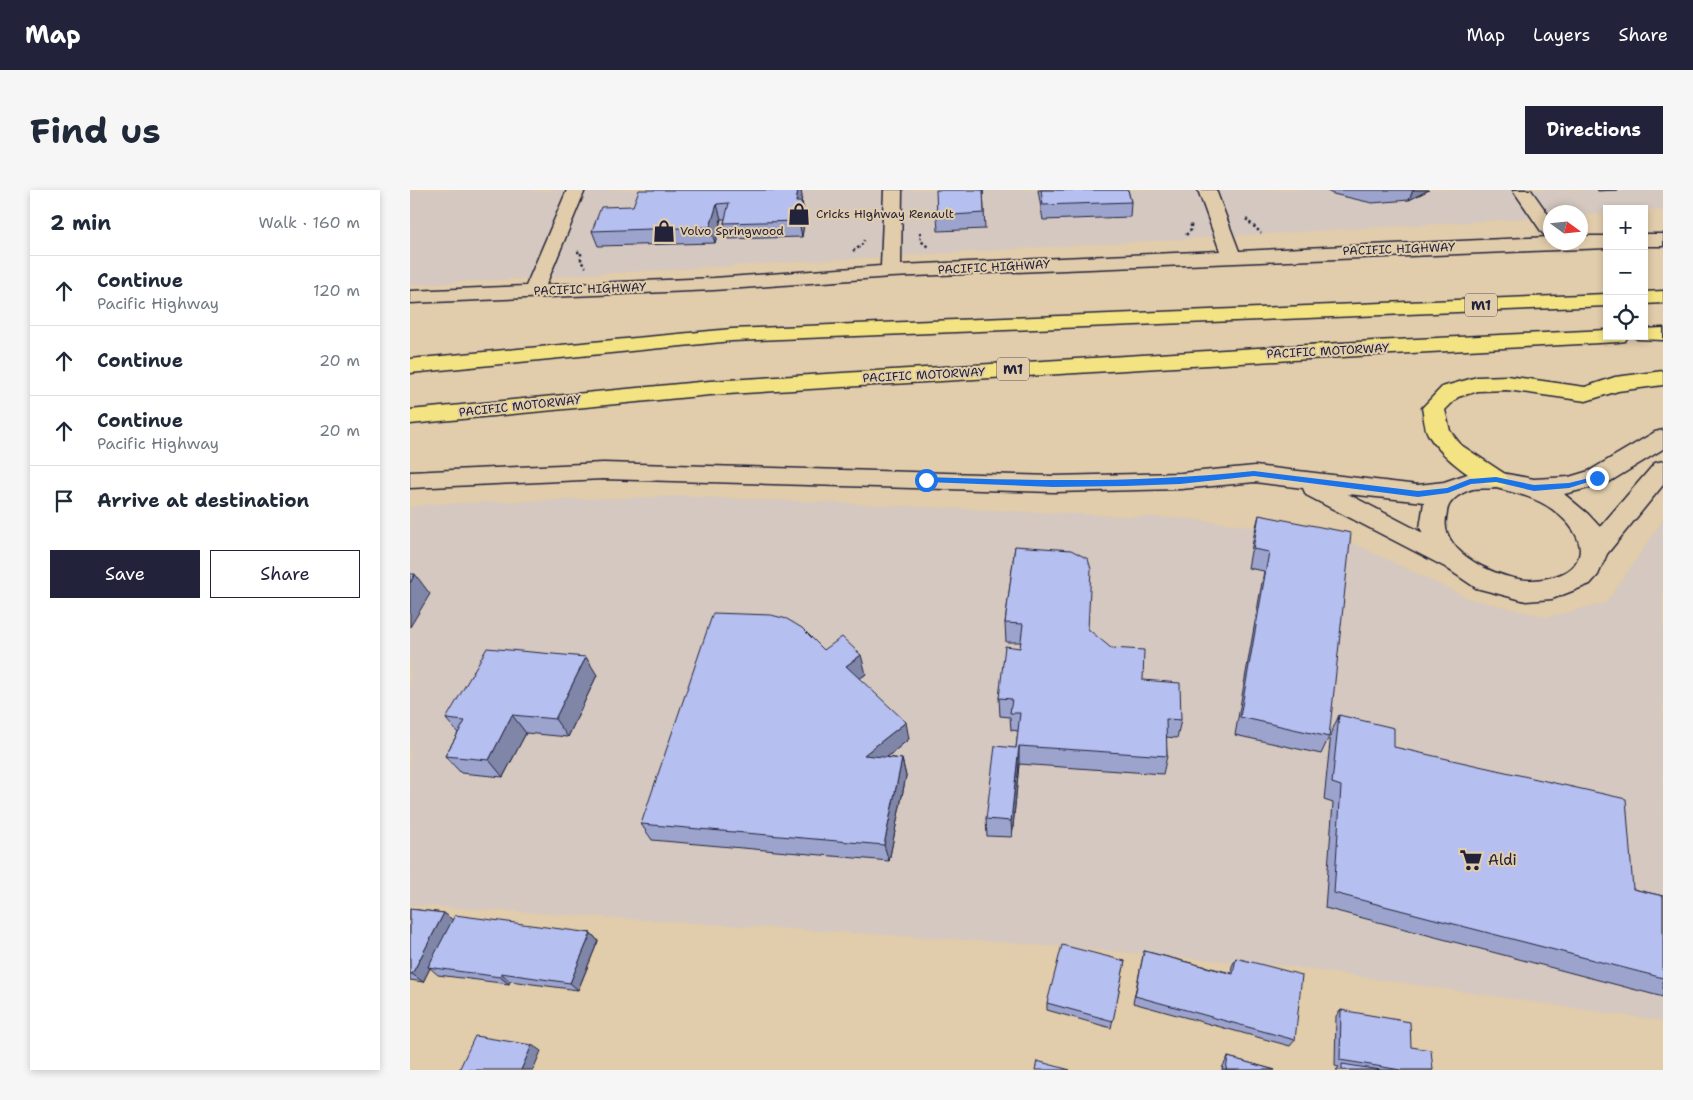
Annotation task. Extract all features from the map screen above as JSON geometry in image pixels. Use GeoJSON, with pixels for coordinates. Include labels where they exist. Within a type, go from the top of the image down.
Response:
{"type":"FeatureCollection","features":[{"type":"Feature","properties":{"kind":"highway"},"geometry":{"type":"LineString","coordinates":[[1648,298],[1663,297]]}},
{"type":"Feature","properties":{"kind":"highway","name":"M1"},"geometry":{"type":"LineString","coordinates":[[410,366],[732,335],[1603,300]]}},
{"type":"Feature","properties":{"kind":"highway"},"geometry":{"type":"LineString","coordinates":[[1648,335],[1663,334]]}},
{"type":"Feature","properties":{"kind":"highway","name":"PACIFIC MOTORWAY"},"geometry":{"type":"LineString","coordinates":[[410,417],[710,388],[1374,348],[1603,337]]}},
{"type":"Feature","properties":{"kind":"highway"},"geometry":{"type":"LineString","coordinates":[[1496,480],[1453,451],[1439,433],[1433,408],[1450,392],[1477,384],[1507,383],[1586,394],[1615,384],[1663,378]]}},
{"type":"Feature","properties":{"kind":"street"},"geometry":{"type":"LineString","coordinates":[[533,292],[576,190]]}},
{"type":"Feature","properties":{"kind":"street"},"geometry":{"type":"LineString","coordinates":[[890,271],[893,190]]}},
{"type":"Feature","properties":{"kind":"street"},"geometry":{"type":"LineString","coordinates":[[1207,190],[1230,256]]}},
{"type":"Feature","properties":{"kind":"street"},"geometry":{"type":"LineString","coordinates":[[1522,190],[1543,220]]}},
{"type":"Feature","properties":{"kind":"street"},"geometry":{"type":"LineString","coordinates":[[1648,240],[1663,240]]}},
{"type":"Feature","properties":{"kind":"street","name":"PACIFIC HIGHWAY"},"geometry":{"type":"LineString","coordinates":[[1588,242],[1603,242]]}},
{"type":"Feature","properties":{"kind":"street","name":"PACIFIC HIGHWAY"},"geometry":{"type":"LineString","coordinates":[[410,297],[714,284],[890,271],[1543,244]]}},
{"type":"Feature","properties":{"kind":"street"},"geometry":{"type":"LineString","coordinates":[[410,480],[476,475],[603,471],[1053,484],[1180,481],[1254,474],[1275,475],[1390,492],[1418,494],[1448,490],[1470,481],[1496,480],[1534,488],[1569,486],[1597,478],[1663,438]]}},
{"type":"Feature","properties":{"kind":"street"},"geometry":{"type":"LineString","coordinates":[[1275,475],[1326,493],[1486,580],[1526,590],[1552,589],[1581,577],[1589,568],[1595,550],[1663,469]]}},
{"type":"Feature","properties":{"kind":"street"},"geometry":{"type":"LineString","coordinates":[[1534,488],[1561,503],[1578,520],[1590,534],[1595,550]]}},
{"type":"Feature","properties":{"kind":"street"},"geometry":{"type":"LineString","coordinates":[[1448,490],[1435,504],[1433,528],[1442,547],[1456,563]]}},
{"type":"Feature","properties":{"kind":"shaded area"},"geometry":{"type":"Polygon","coordinates":[[[410,190],[533,190],[533,192],[556,190],[1663,190],[1663,210],[1648,210],[1648,205],[1603,205],[1603,213],[1588,214],[1588,205],[1543,205],[1543,217],[410,285],[410,190]]]}},
{"type":"Feature","properties":{"kind":"shaded area"},"geometry":{"type":"Polygon","coordinates":[[[684,496],[1191,519],[1342,538],[1470,599],[1547,617],[1606,603],[1663,520],[1663,1021],[1295,967],[1012,943],[410,905],[410,507],[430,504],[684,496]]]}},
{"type":"Feature","properties":{"kind":"building"},"geometry":{"type":"Polygon","coordinates":[[[639,190],[798,190],[796,202],[802,202],[799,221],[724,223],[729,203],[717,204],[710,227],[592,231],[601,207],[633,206],[639,190]]]}},
{"type":"Feature","properties":{"kind":"building"},"geometry":{"type":"Polygon","coordinates":[[[936,190],[983,190],[984,213],[937,216],[936,190]]]}},
{"type":"Feature","properties":{"kind":"building"},"geometry":{"type":"Polygon","coordinates":[[[1041,190],[1128,190],[1131,202],[1043,205],[1041,190]]]}},
{"type":"Feature","properties":{"kind":"building"},"geometry":{"type":"Polygon","coordinates":[[[1259,515],[1351,533],[1329,737],[1240,717],[1269,552],[1253,549],[1259,515]]]}},
{"type":"Feature","properties":{"kind":"building"},"geometry":{"type":"Polygon","coordinates":[[[1015,546],[1071,550],[1088,559],[1091,569],[1088,629],[1111,648],[1144,650],[1143,680],[1180,683],[1181,720],[1166,719],[1167,756],[1019,746],[1011,821],[986,819],[995,746],[1016,748],[1020,713],[1010,713],[1012,699],[999,698],[1005,646],[1020,648],[1023,624],[1005,623],[1015,546]]]}},
{"type":"Feature","properties":{"kind":"building"},"geometry":{"type":"Polygon","coordinates":[[[410,574],[415,574],[410,583],[410,574]]]}},
{"type":"Feature","properties":{"kind":"building"},"geometry":{"type":"Polygon","coordinates":[[[713,613],[771,615],[787,619],[802,628],[824,650],[842,637],[861,655],[846,666],[906,722],[864,755],[902,759],[884,845],[641,824],[713,613]]]}},
{"type":"Feature","properties":{"kind":"building"},"geometry":{"type":"Polygon","coordinates":[[[487,648],[586,657],[555,719],[512,715],[489,760],[445,756],[465,721],[446,719],[487,648]]]}},
{"type":"Feature","properties":{"kind":"building","name":"Aldi"},"geometry":{"type":"Polygon","coordinates":[[[1339,715],[1394,728],[1394,747],[1626,799],[1633,889],[1663,896],[1663,978],[1334,893],[1341,786],[1332,783],[1339,715]]]}},
{"type":"Feature","properties":{"kind":"building"},"geometry":{"type":"Polygon","coordinates":[[[410,909],[444,913],[412,974],[410,974],[410,909]]]}},
{"type":"Feature","properties":{"kind":"building"},"geometry":{"type":"Polygon","coordinates":[[[455,915],[591,933],[570,983],[501,973],[500,977],[428,967],[455,915]]]}},
{"type":"Feature","properties":{"kind":"building"},"geometry":{"type":"Polygon","coordinates":[[[1062,945],[1125,961],[1113,1021],[1047,1003],[1062,945]]]}},
{"type":"Feature","properties":{"kind":"building"},"geometry":{"type":"Polygon","coordinates":[[[1144,951],[1233,974],[1236,958],[1302,975],[1295,1040],[1135,996],[1144,951]]]}},
{"type":"Feature","properties":{"kind":"building"},"geometry":{"type":"Polygon","coordinates":[[[1341,1010],[1410,1022],[1411,1047],[1431,1050],[1433,1070],[1401,1070],[1340,1060],[1341,1010]]]}},
{"type":"Feature","properties":{"kind":"building"},"geometry":{"type":"Polygon","coordinates":[[[475,1036],[532,1045],[521,1070],[459,1070],[475,1036]]]}},
{"type":"Feature","properties":{"kind":"building"},"geometry":{"type":"Polygon","coordinates":[[[1228,1057],[1275,1070],[1226,1070],[1228,1057]]]}},
{"type":"Feature","properties":{"kind":"building"},"geometry":{"type":"Polygon","coordinates":[[[1037,1061],[1070,1070],[1035,1070],[1037,1061]]]}},
{"type":"Feature","properties":{"kind":"building"},"geometry":{"type":"Polygon","coordinates":[[[1342,1064],[1380,1070],[1342,1070],[1342,1064]]]}},
{"type":"Feature","properties":{"kind":"place","name":"Cricks Highway Renault"},"geometry":{"type":"Point","coordinates":[799,214]}},
{"type":"Feature","properties":{"kind":"place","name":"Volvo Springwood"},"geometry":{"type":"Point","coordinates":[664,231]}},
{"type":"Feature","properties":{"kind":"place","name":"Aldi"},"geometry":{"type":"Point","coordinates":[1471,860]}},
{"type":"Feature","properties":{"kind":"route"},"geometry":{"type":"LineString","coordinates":[[926,480],[1053,484],[1125,483],[1180,481],[1254,474],[1275,475],[1390,492],[1418,494],[1448,490],[1470,481],[1496,480],[1534,488],[1569,486],[1597,478]]}}]}
